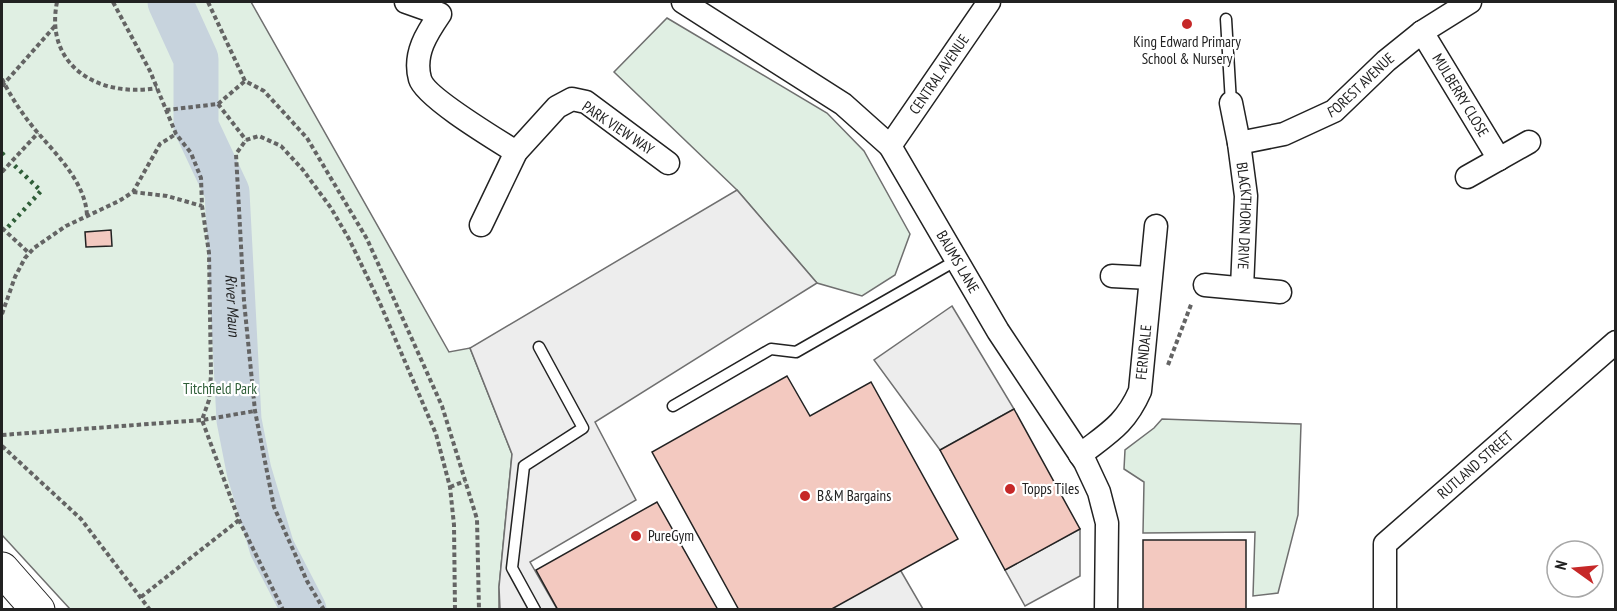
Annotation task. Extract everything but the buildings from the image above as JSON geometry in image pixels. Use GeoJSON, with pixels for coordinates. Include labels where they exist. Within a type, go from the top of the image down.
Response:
{"type":"FeatureCollection","features":[{"type":"Feature","properties":{"kind":"highway"},"geometry":{"type":"LineString","coordinates":[[4,575],[38,609]]}},
{"type":"Feature","properties":{"kind":"street"},"geometry":{"type":"LineString","coordinates":[[406,2],[445,8],[423,39],[419,60],[420,80],[434,96],[516,152]]}},
{"type":"Feature","properties":{"kind":"street","name":"BAUMS LANE"},"geometry":{"type":"LineString","coordinates":[[683,2],[843,104],[890,146],[998,331],[1080,455],[1099,492],[1107,523],[1106,609]]}},
{"type":"Feature","properties":{"kind":"street","name":"CENTRAL AVENUE"},"geometry":{"type":"LineString","coordinates":[[890,146],[989,2]]}},
{"type":"Feature","properties":{"kind":"street","name":"FOREST AVENUE"},"geometry":{"type":"LineString","coordinates":[[1239,143],[1284,134],[1334,111],[1386,61],[1422,32],[1470,2]]}},
{"type":"Feature","properties":{"kind":"street","name":"MULBERRY CLOSE"},"geometry":{"type":"LineString","coordinates":[[1422,32],[1499,159]]}},
{"type":"Feature","properties":{"kind":"street","name":"PARK VIEW WAY"},"geometry":{"type":"LineString","coordinates":[[481,225],[516,152],[557,107],[572,99],[586,102],[668,163]]}},
{"type":"Feature","properties":{"kind":"street","name":"BLACKTHORN DRIVE"},"geometry":{"type":"LineString","coordinates":[[1231,103],[1246,196],[1242,288]]}},
{"type":"Feature","properties":{"kind":"street"},"geometry":{"type":"LineString","coordinates":[[1467,177],[1529,142]]}},
{"type":"Feature","properties":{"kind":"street","name":"FERNDALE"},"geometry":{"type":"LineString","coordinates":[[1080,455],[1119,425],[1132,409],[1140,391],[1156,226]]}},
{"type":"Feature","properties":{"kind":"street"},"geometry":{"type":"LineString","coordinates":[[1112,276],[1150,278]]}},
{"type":"Feature","properties":{"kind":"street"},"geometry":{"type":"LineString","coordinates":[[1205,285],[1280,292]]}},
{"type":"Feature","properties":{"kind":"street","name":"RUTLAND STREET"},"geometry":{"type":"LineString","coordinates":[[1385,609],[1385,544],[1616,342]]}},
{"type":"Feature","properties":{"kind":"lane"},"geometry":{"type":"LineString","coordinates":[[1226,19],[1231,103]]}},
{"type":"Feature","properties":{"kind":"lane"},"geometry":{"type":"LineString","coordinates":[[673,406],[771,349],[796,352],[957,260]]}},
{"type":"Feature","properties":{"kind":"lane"},"geometry":{"type":"LineString","coordinates":[[535,609],[512,568],[524,466],[583,428],[538,347]]}},
{"type":"Feature","properties":{"kind":"path"},"geometry":{"type":"LineString","coordinates":[[57,2],[55,26],[59,44],[69,62],[88,80],[124,91],[138,92],[157,88]]}},
{"type":"Feature","properties":{"kind":"path"},"geometry":{"type":"LineString","coordinates":[[113,2],[150,71],[176,134],[191,153],[201,178],[202,206],[209,253],[211,375],[209,400],[202,420],[239,520],[283,609]]}},
{"type":"Feature","properties":{"kind":"path"},"geometry":{"type":"LineString","coordinates":[[208,2],[245,81],[264,91],[307,138],[367,239],[442,406],[477,519],[479,609]]}},
{"type":"Feature","properties":{"kind":"path"},"geometry":{"type":"LineString","coordinates":[[55,26],[2,83],[38,133],[61,160],[87,207],[87,216]]}},
{"type":"Feature","properties":{"kind":"path"},"geometry":{"type":"LineString","coordinates":[[166,110],[218,104],[245,81]]}},
{"type":"Feature","properties":{"kind":"path"},"geometry":{"type":"LineString","coordinates":[[218,104],[246,140]]}},
{"type":"Feature","properties":{"kind":"path"},"geometry":{"type":"LineString","coordinates":[[2,172],[38,133]]}},
{"type":"Feature","properties":{"kind":"path"},"geometry":{"type":"LineString","coordinates":[[2,314],[15,277],[29,253],[49,237],[133,192],[160,144],[176,134]]}},
{"type":"Feature","properties":{"kind":"path"},"geometry":{"type":"LineString","coordinates":[[324,609],[307,580],[274,507],[255,411],[244,301],[236,154],[246,140],[259,136],[281,146],[303,170],[343,229],[379,301],[435,434],[450,487],[454,525],[455,609]]}},
{"type":"Feature","properties":{"kind":"path"},"geometry":{"type":"LineString","coordinates":[[133,192],[167,196],[202,206]]}},
{"type":"Feature","properties":{"kind":"path"},"geometry":{"type":"LineString","coordinates":[[2,228],[29,253]]}},
{"type":"Feature","properties":{"kind":"path"},"geometry":{"type":"LineString","coordinates":[[2,435],[202,420],[255,411]]}},
{"type":"Feature","properties":{"kind":"path"},"geometry":{"type":"LineString","coordinates":[[2,446],[81,519],[150,609]]}},
{"type":"Feature","properties":{"kind":"path"},"geometry":{"type":"LineString","coordinates":[[450,487],[465,482]]}},
{"type":"Feature","properties":{"kind":"path"},"geometry":{"type":"LineString","coordinates":[[141,597],[239,520]]}},
{"type":"Feature","properties":{"kind":"green space","name":"Titchfield Park"},"geometry":{"type":"Polygon","coordinates":[[[2,2],[251,2],[449,352],[470,348],[512,454],[499,587],[499,609],[70,609],[2,535],[2,2]]]}},
{"type":"Feature","properties":{"kind":"green space"},"geometry":{"type":"Polygon","coordinates":[[[667,18],[827,113],[864,151],[910,234],[895,275],[862,296],[817,283],[737,190],[614,72],[667,18]]]}},
{"type":"Feature","properties":{"kind":"green space"},"geometry":{"type":"Polygon","coordinates":[[[1162,419],[1301,424],[1298,515],[1278,593],[1253,596],[1255,532],[1143,533],[1144,482],[1124,469],[1125,450],[1162,419]]]}},
{"type":"Feature","properties":{"kind":"shaded area"},"geometry":{"type":"Polygon","coordinates":[[[737,190],[817,283],[595,422],[636,500],[530,562],[557,609],[500,609],[499,587],[512,454],[470,348],[737,190]]]}},
{"type":"Feature","properties":{"kind":"shaded area"},"geometry":{"type":"Polygon","coordinates":[[[952,306],[1014,409],[940,450],[874,360],[952,306]]]}},
{"type":"Feature","properties":{"kind":"shaded area"},"geometry":{"type":"Polygon","coordinates":[[[1080,529],[1080,576],[1025,606],[1005,570],[1080,529]]]}},
{"type":"Feature","properties":{"kind":"shaded area"},"geometry":{"type":"Polygon","coordinates":[[[898,566],[923,609],[824,610],[898,566]]]}},
{"type":"Feature","properties":{"kind":"waterway","name":"River Maun"},"geometry":{"type":"LineString","coordinates":[[170,2],[196,59],[196,126],[227,192],[239,420],[249,471],[272,548],[304,610]]}},
{"type":"Feature","properties":{"kind":"hedge"},"geometry":{"type":"LineString","coordinates":[[2,153],[6,158]]}},
{"type":"Feature","properties":{"kind":"hedge"},"geometry":{"type":"LineString","coordinates":[[8,227],[41,191],[14,165]]}},
{"type":"Feature","properties":{"kind":"place","name":"King Edward Primary School & Nursery"},"geometry":{"type":"Point","coordinates":[1187,24]}},
{"type":"Feature","properties":{"kind":"place","name":"Topps Tiles"},"geometry":{"type":"Point","coordinates":[1010,489]}},
{"type":"Feature","properties":{"kind":"place","name":"B&M Bargains"},"geometry":{"type":"Point","coordinates":[805,496]}},
{"type":"Feature","properties":{"kind":"place","name":"PureGym"},"geometry":{"type":"Point","coordinates":[636,536]}}]}
